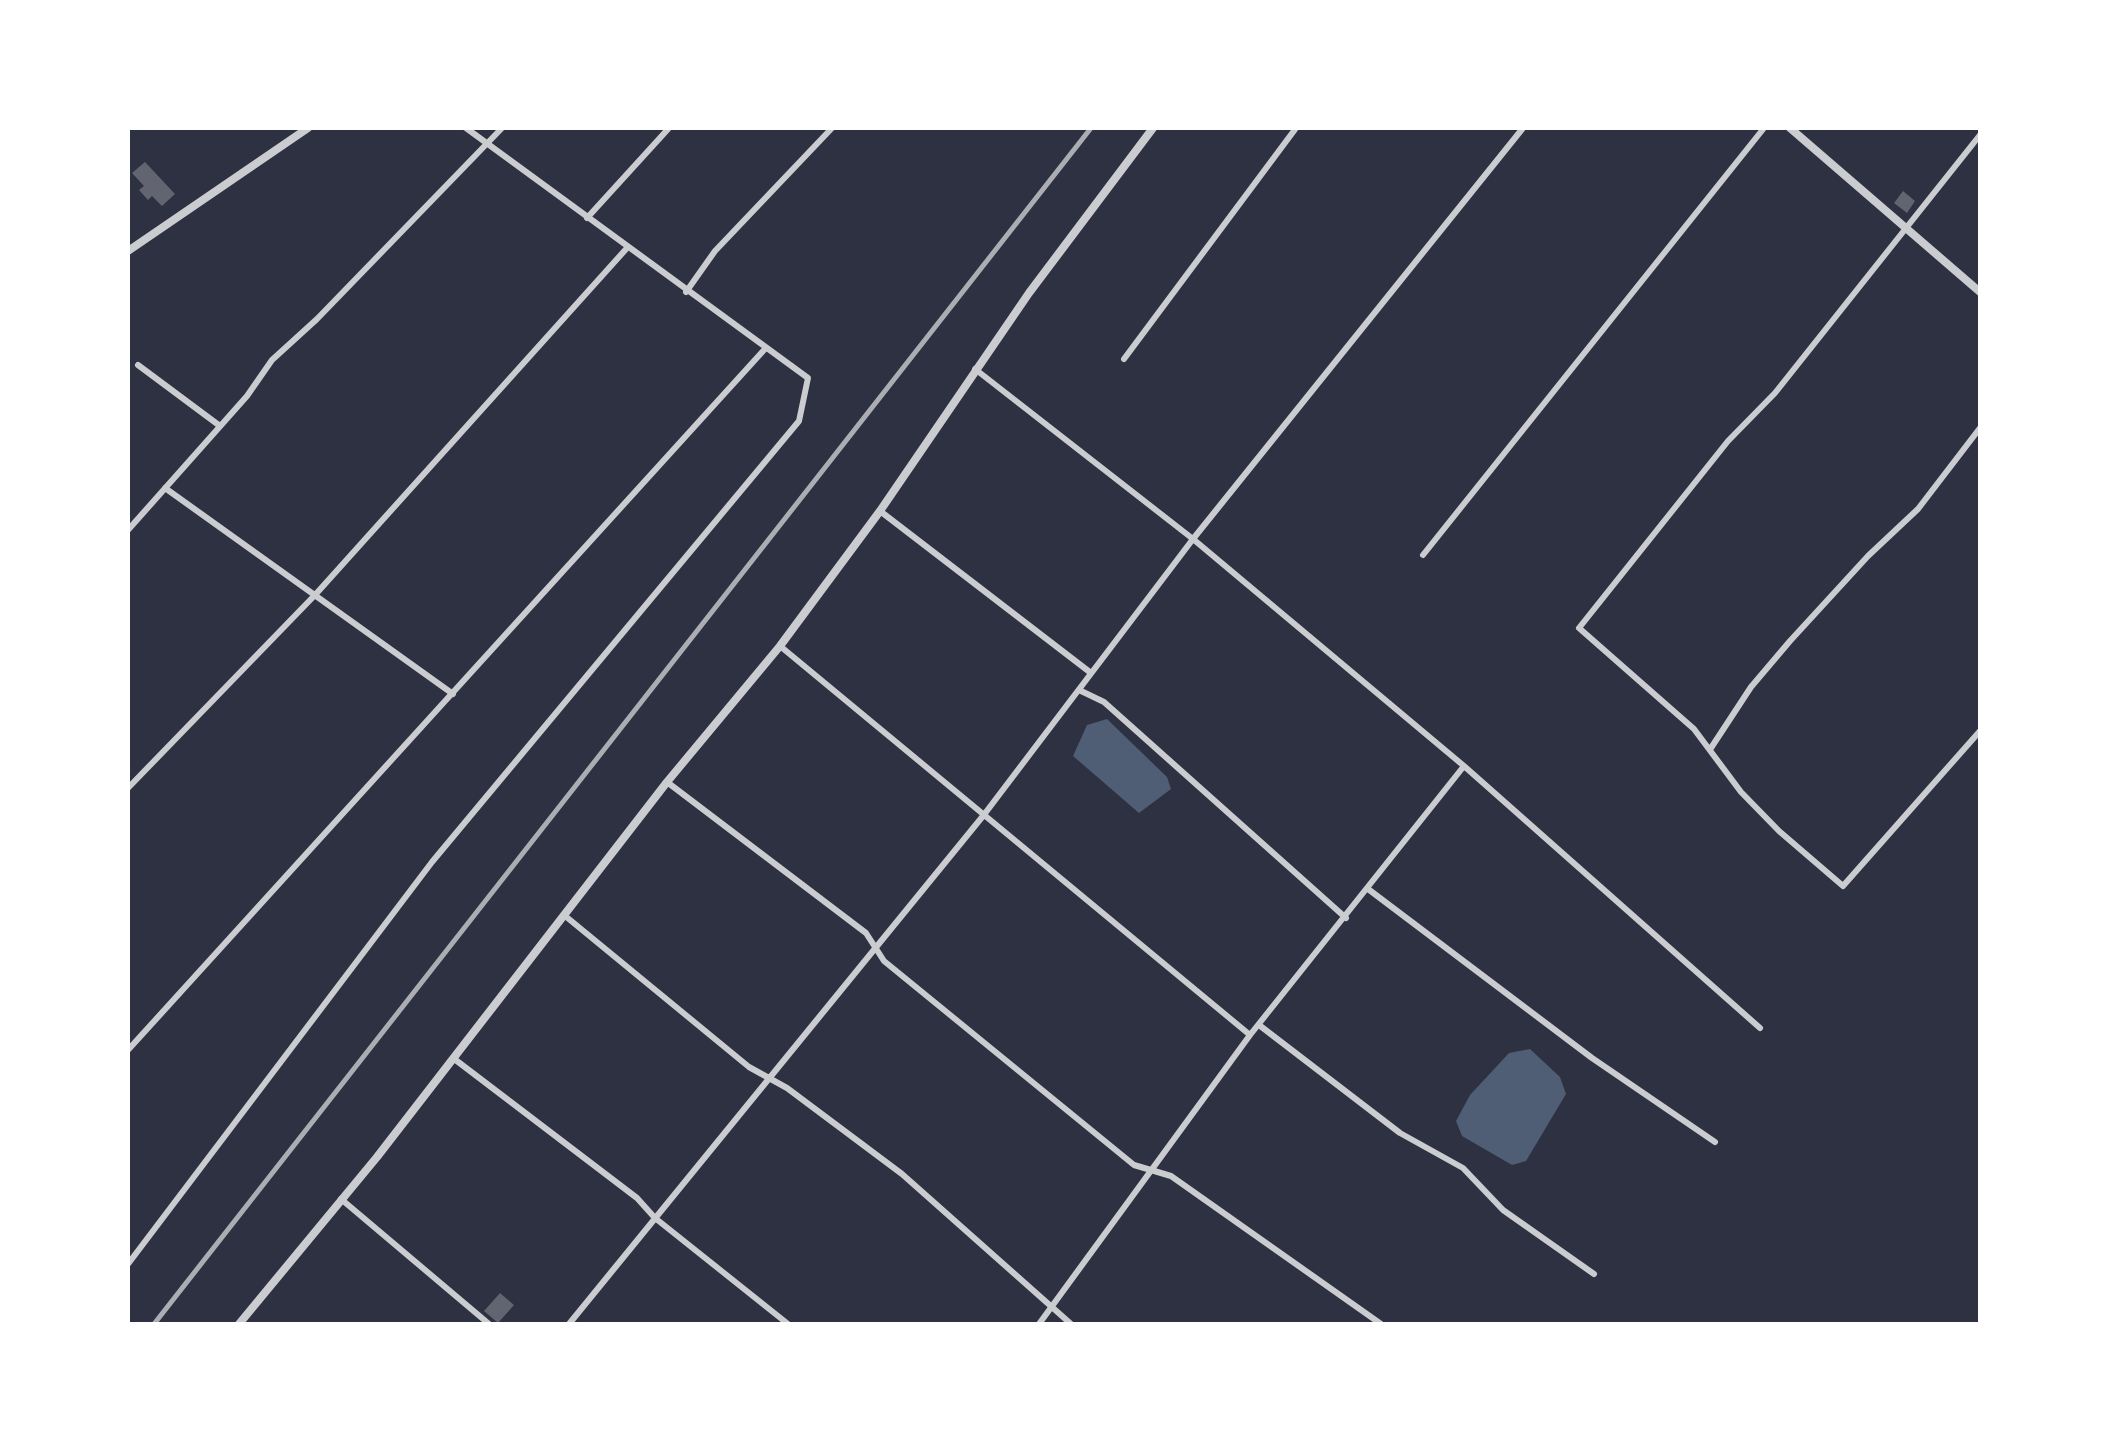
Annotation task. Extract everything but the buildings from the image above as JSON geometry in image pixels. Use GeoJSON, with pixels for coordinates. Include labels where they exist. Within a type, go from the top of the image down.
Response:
{"type":"FeatureCollection","features":[{"type":"Feature","properties":{"kind":"street"},"geometry":{"type":"LineString","coordinates":[[128,251],[308,128]]}},
{"type":"Feature","properties":{"kind":"street"},"geometry":{"type":"LineString","coordinates":[[239,1324],[453,1058],[667,782],[780,646],[880,511],[975,369],[1153,128]]}},
{"type":"Feature","properties":{"kind":"street"},"geometry":{"type":"LineString","coordinates":[[1790,128],[1980,292]]}},
{"type":"Feature","properties":{"kind":"lane"},"geometry":{"type":"LineString","coordinates":[[128,1264],[432,862],[799,421],[808,378],[764,350],[466,128]]}},
{"type":"Feature","properties":{"kind":"lane"},"geometry":{"type":"LineString","coordinates":[[128,530],[220,426],[272,360],[317,319],[502,128]]}},
{"type":"Feature","properties":{"kind":"lane"},"geometry":{"type":"LineString","coordinates":[[587,218],[669,128]]}},
{"type":"Feature","properties":{"kind":"lane"},"geometry":{"type":"LineString","coordinates":[[686,292],[715,251],[832,128]]}},
{"type":"Feature","properties":{"kind":"lane"},"geometry":{"type":"LineString","coordinates":[[1124,359],[1296,128]]}},
{"type":"Feature","properties":{"kind":"lane"},"geometry":{"type":"LineString","coordinates":[[569,1324],[983,816],[1193,539],[1523,128]]}},
{"type":"Feature","properties":{"kind":"lane"},"geometry":{"type":"LineString","coordinates":[[1423,555],[1764,128]]}},
{"type":"Feature","properties":{"kind":"lane"},"geometry":{"type":"LineString","coordinates":[[1980,135],[1775,393],[1728,441],[1579,628],[1711,748],[1760,811],[1843,886],[1980,731]]}},
{"type":"Feature","properties":{"kind":"lane"},"geometry":{"type":"LineString","coordinates":[[128,788],[315,595],[627,248]]}},
{"type":"Feature","properties":{"kind":"lane"},"geometry":{"type":"LineString","coordinates":[[128,1050],[764,350]]}},
{"type":"Feature","properties":{"kind":"lane"},"geometry":{"type":"LineString","coordinates":[[138,365],[220,426]]}},
{"type":"Feature","properties":{"kind":"lane"},"geometry":{"type":"LineString","coordinates":[[975,369],[1193,539],[1464,766],[1760,1028]]}},
{"type":"Feature","properties":{"kind":"lane"},"geometry":{"type":"LineString","coordinates":[[1711,748],[1751,687],[1868,556],[1918,509],[1980,428]]}},
{"type":"Feature","properties":{"kind":"lane"},"geometry":{"type":"LineString","coordinates":[[165,488],[453,694]]}},
{"type":"Feature","properties":{"kind":"lane"},"geometry":{"type":"LineString","coordinates":[[880,511],[1091,673]]}},
{"type":"Feature","properties":{"kind":"lane"},"geometry":{"type":"LineString","coordinates":[[780,646],[1250,1035]]}},
{"type":"Feature","properties":{"kind":"lane"},"geometry":{"type":"LineString","coordinates":[[1079,690],[1104,702],[1346,918]]}},
{"type":"Feature","properties":{"kind":"lane"},"geometry":{"type":"LineString","coordinates":[[1039,1324],[1250,1035],[1464,766]]}},
{"type":"Feature","properties":{"kind":"lane"},"geometry":{"type":"LineString","coordinates":[[667,782],[866,933],[884,961],[1134,1165],[1171,1176],[1381,1324]]}},
{"type":"Feature","properties":{"kind":"lane"},"geometry":{"type":"LineString","coordinates":[[1368,889],[1592,1058],[1715,1142]]}},
{"type":"Feature","properties":{"kind":"lane"},"geometry":{"type":"LineString","coordinates":[[564,915],[749,1067],[769,1078],[902,1174],[1071,1324]]}},
{"type":"Feature","properties":{"kind":"lane"},"geometry":{"type":"LineString","coordinates":[[1259,1025],[1400,1133],[1463,1168],[1503,1210],[1594,1274]]}},
{"type":"Feature","properties":{"kind":"lane"},"geometry":{"type":"LineString","coordinates":[[453,1058],[637,1198],[655,1218],[788,1324]]}},
{"type":"Feature","properties":{"kind":"lane"},"geometry":{"type":"LineString","coordinates":[[341,1199],[489,1324]]}},
{"type":"Feature","properties":{"kind":"water"},"geometry":{"type":"Polygon","coordinates":[[[1107,719],[1167,777],[1171,789],[1139,813],[1073,756],[1087,725],[1107,719]]]}},
{"type":"Feature","properties":{"kind":"water"},"geometry":{"type":"Polygon","coordinates":[[[1530,1049],[1560,1077],[1566,1094],[1526,1161],[1512,1165],[1462,1136],[1456,1121],[1470,1095],[1509,1053],[1530,1049]]]}},
{"type":"Feature","properties":{"kind":"railway"},"geometry":{"type":"LineString","coordinates":[[154,1324],[1091,128]]}}]}
